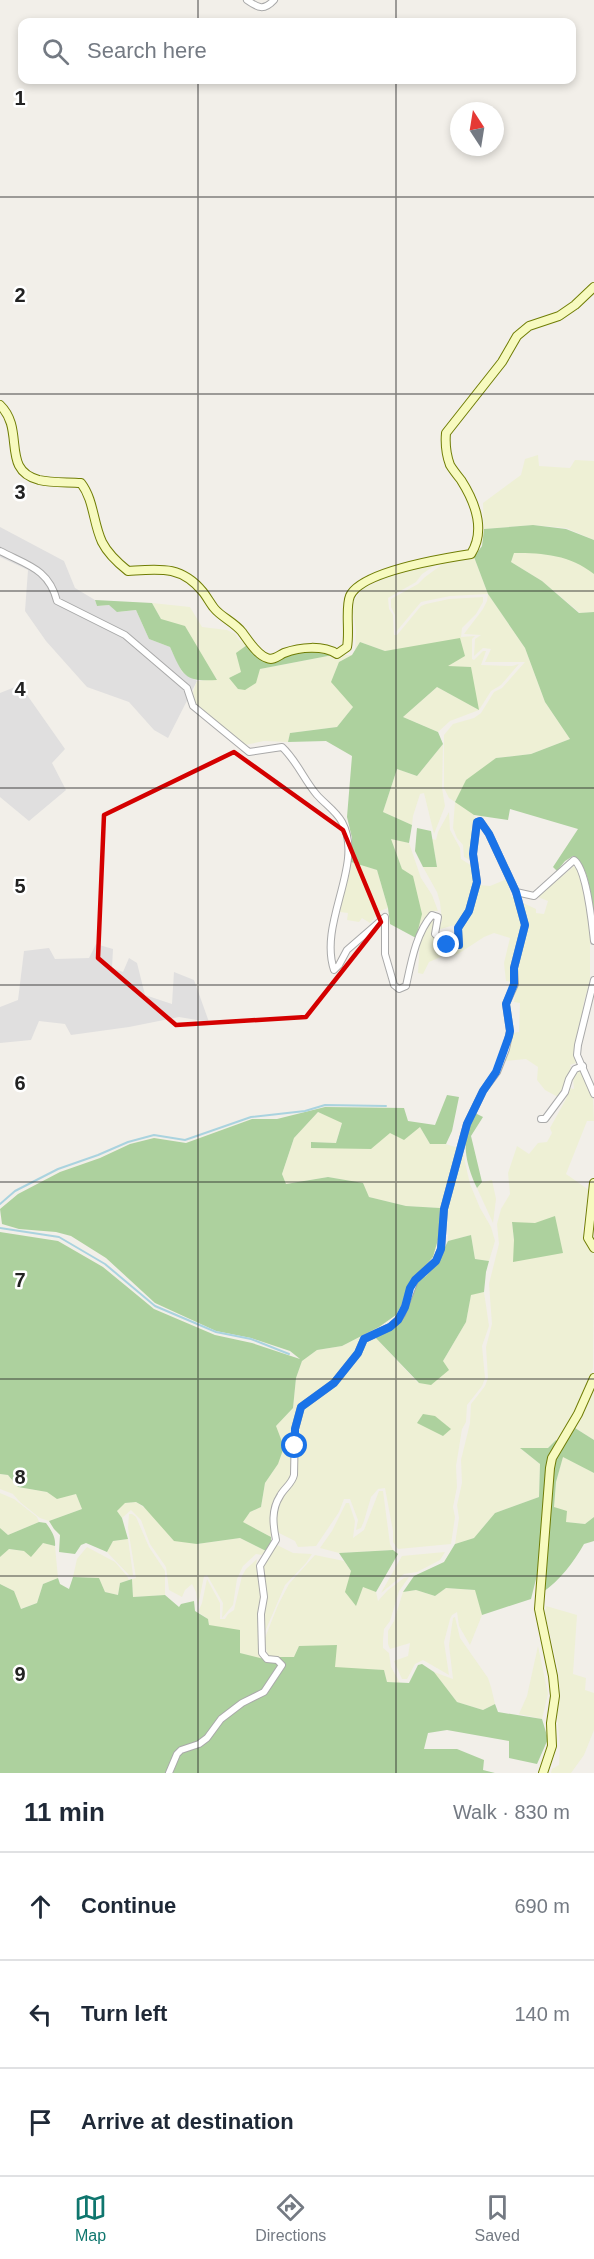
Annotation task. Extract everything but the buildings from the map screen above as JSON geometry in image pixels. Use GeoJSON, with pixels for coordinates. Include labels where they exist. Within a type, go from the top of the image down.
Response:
{"type":"FeatureCollection","features":[{"type":"Feature","properties":{"kind":"street"},"geometry":{"type":"LineString","coordinates":[[247,0],[260,8],[265,8],[274,0]]}},
{"type":"Feature","properties":{"kind":"street"},"geometry":{"type":"LineString","coordinates":[[0,405],[6,412],[10,427],[10,453],[14,467],[23,475],[40,480],[81,483],[88,492],[102,542],[114,559],[128,571],[157,568],[174,571],[189,578],[204,593],[215,609],[239,628],[264,658],[271,660],[284,653],[302,649],[329,649],[337,654],[347,647],[350,596],[357,587],[408,566],[471,554],[477,545],[479,533],[477,520],[468,492],[451,467],[447,455],[446,433],[502,362],[517,336],[529,326],[559,316],[594,288]]}},
{"type":"Feature","properties":{"kind":"street"},"geometry":{"type":"LineString","coordinates":[[0,552],[39,570],[53,587],[57,601],[125,634],[187,688],[193,706],[249,752],[282,747],[289,753],[317,795],[341,820],[349,843],[349,855],[332,933],[334,970],[355,942],[385,917],[385,954],[394,985],[399,990],[406,986],[416,946],[427,920],[432,915],[438,917],[435,934],[447,945],[459,945],[458,928],[469,911],[477,882],[473,854],[477,822],[480,821],[489,834],[516,892],[525,925],[514,968],[514,984],[506,1004],[510,1031],[506,1049],[467,1124],[444,1209],[441,1249],[436,1261],[415,1280],[398,1320],[390,1327],[364,1339],[350,1365],[334,1383],[301,1407],[298,1416],[295,1429],[294,1475],[292,1482],[278,1498],[273,1517],[276,1540],[260,1566],[264,1597],[261,1614],[262,1653],[267,1659],[277,1660],[282,1665],[264,1692],[242,1703],[221,1719],[207,1738],[199,1744],[181,1750],[169,1773]]}},
{"type":"Feature","properties":{"kind":"street"},"geometry":{"type":"LineString","coordinates":[[516,892],[534,896],[574,860],[578,863],[586,890],[594,941]]}},
{"type":"Feature","properties":{"kind":"street"},"geometry":{"type":"LineString","coordinates":[[594,980],[577,1055],[594,1094]]}},
{"type":"Feature","properties":{"kind":"street"},"geometry":{"type":"LineString","coordinates":[[541,1119],[545,1119],[558,1102],[575,1069],[583,1066]]}},
{"type":"Feature","properties":{"kind":"street"},"geometry":{"type":"LineString","coordinates":[[594,1184],[588,1238],[594,1248]]}},
{"type":"Feature","properties":{"kind":"street"},"geometry":{"type":"LineString","coordinates":[[543,1773],[552,1746],[551,1723],[555,1696],[539,1609],[550,1468],[552,1458],[578,1414],[594,1378]]}},
{"type":"Feature","properties":{"kind":"highlighted area"},"geometry":{"type":"Polygon","coordinates":[[[234,752],[343,830],[381,922],[306,1017],[176,1025],[98,958],[104,815],[234,752]]]}},
{"type":"Feature","properties":{"kind":"shaded area"},"geometry":{"type":"Polygon","coordinates":[[[0,527],[64,561],[75,588],[95,600],[97,606],[109,605],[118,612],[136,610],[149,639],[170,647],[182,672],[197,681],[168,738],[154,730],[129,702],[87,687],[46,641],[25,611],[28,570],[0,557],[0,527]]]}},
{"type":"Feature","properties":{"kind":"shaded area"},"geometry":{"type":"Polygon","coordinates":[[[20,685],[65,749],[52,763],[66,790],[29,821],[0,797],[0,693],[20,685]]]}},
{"type":"Feature","properties":{"kind":"shaded area"},"geometry":{"type":"Polygon","coordinates":[[[96,944],[113,949],[112,968],[123,972],[129,958],[137,963],[145,995],[172,1004],[174,972],[194,980],[209,1022],[179,1017],[71,1035],[65,1024],[39,1021],[31,1040],[0,1043],[0,1007],[18,1000],[24,951],[49,948],[55,959],[89,958],[96,944]]]}},
{"type":"Feature","properties":{"kind":"green space"},"geometry":{"type":"Polygon","coordinates":[[[538,455],[539,466],[570,468],[575,460],[594,461],[594,540],[566,528],[533,525],[484,529],[483,503],[521,475],[525,459],[538,455]]]}},
{"type":"Feature","properties":{"kind":"green space"},"geometry":{"type":"Polygon","coordinates":[[[533,525],[566,529],[594,540],[594,574],[576,563],[556,556],[514,553],[511,562],[542,581],[579,613],[594,612],[594,920],[587,876],[579,861],[573,856],[565,861],[557,871],[553,867],[578,829],[510,809],[508,820],[474,815],[455,802],[466,780],[496,758],[531,754],[570,739],[545,702],[525,648],[488,594],[474,557],[482,546],[484,529],[533,525]]]}},
{"type":"Feature","properties":{"kind":"green space"},"geometry":{"type":"Polygon","coordinates":[[[513,553],[540,553],[569,558],[585,567],[594,574],[594,612],[580,613],[542,581],[511,562],[513,553]]]}},
{"type":"Feature","properties":{"kind":"green space"},"geometry":{"type":"Polygon","coordinates":[[[474,557],[488,594],[450,596],[421,602],[396,632],[391,599],[418,584],[447,561],[474,557]]]}},
{"type":"Feature","properties":{"kind":"green space"},"geometry":{"type":"Polygon","coordinates":[[[440,562],[422,574],[416,582],[388,598],[389,609],[393,615],[394,635],[397,635],[421,606],[449,599],[483,597],[483,602],[476,614],[462,628],[461,637],[475,636],[472,639],[472,659],[474,660],[486,651],[481,665],[512,666],[519,664],[501,685],[491,691],[479,710],[450,721],[438,732],[403,717],[437,687],[478,709],[447,666],[418,647],[385,651],[360,642],[355,650],[356,631],[353,612],[354,601],[362,589],[395,574],[440,562]]]}},
{"type":"Feature","properties":{"kind":"green space"},"geometry":{"type":"Polygon","coordinates":[[[488,594],[525,648],[545,702],[570,739],[531,754],[496,758],[455,801],[474,815],[470,850],[472,861],[464,857],[463,845],[453,828],[455,802],[449,798],[444,788],[444,735],[453,724],[474,718],[481,713],[494,692],[502,688],[525,662],[485,662],[491,649],[483,648],[474,656],[475,639],[481,635],[464,634],[483,609],[488,594]]]}},
{"type":"Feature","properties":{"kind":"green space"},"geometry":{"type":"Polygon","coordinates":[[[95,600],[152,603],[161,619],[185,626],[217,680],[197,680],[186,675],[170,647],[149,639],[136,610],[117,612],[109,605],[97,606],[95,600]]]}},
{"type":"Feature","properties":{"kind":"green space"},"geometry":{"type":"Polygon","coordinates":[[[152,603],[190,607],[202,627],[227,630],[235,634],[247,645],[260,669],[333,655],[352,655],[339,662],[353,707],[337,727],[290,733],[288,742],[264,741],[245,745],[194,702],[193,692],[197,681],[217,679],[161,619],[152,603]]]}},
{"type":"Feature","properties":{"kind":"green space"},"geometry":{"type":"Polygon","coordinates":[[[460,638],[465,656],[448,666],[471,667],[479,710],[437,687],[403,717],[438,732],[443,744],[417,776],[397,769],[383,812],[412,825],[409,843],[391,839],[402,869],[413,876],[422,914],[416,938],[390,924],[388,908],[377,870],[351,862],[352,838],[347,817],[352,756],[326,741],[288,742],[290,733],[337,727],[353,707],[331,682],[339,662],[352,655],[360,642],[385,651],[460,638]]]}},
{"type":"Feature","properties":{"kind":"green space"},"geometry":{"type":"Polygon","coordinates":[[[247,645],[261,660],[305,651],[333,655],[260,669],[256,683],[245,690],[238,689],[229,678],[241,672],[236,653],[247,645]]]}},
{"type":"Feature","properties":{"kind":"green space"},"geometry":{"type":"Polygon","coordinates":[[[443,744],[442,788],[445,806],[434,834],[424,793],[420,794],[412,825],[383,812],[397,769],[417,776],[443,744]]]}},
{"type":"Feature","properties":{"kind":"green space"},"geometry":{"type":"Polygon","coordinates":[[[449,812],[450,830],[460,848],[461,859],[472,866],[474,886],[468,910],[455,925],[437,930],[442,921],[440,902],[423,867],[437,866],[432,839],[436,840],[449,812]]]}},
{"type":"Feature","properties":{"kind":"green space"},"geometry":{"type":"Polygon","coordinates":[[[417,828],[431,831],[437,867],[423,867],[415,851],[417,828]]]}},
{"type":"Feature","properties":{"kind":"green space"},"geometry":{"type":"Polygon","coordinates":[[[390,838],[409,843],[421,878],[432,895],[438,911],[433,911],[429,915],[416,938],[402,869],[390,838]]]}},
{"type":"Feature","properties":{"kind":"green space"},"geometry":{"type":"Polygon","coordinates":[[[351,862],[377,870],[388,908],[380,911],[370,923],[362,918],[359,922],[347,920],[348,913],[340,912],[345,879],[350,871],[351,862]]]}},
{"type":"Feature","properties":{"kind":"green space"},"geometry":{"type":"Polygon","coordinates":[[[574,866],[577,868],[584,893],[590,927],[590,981],[584,1002],[575,1056],[576,1063],[570,1065],[572,1070],[558,1097],[545,1090],[537,1080],[538,1067],[526,1059],[504,1061],[512,1033],[519,1032],[520,1003],[514,1002],[517,967],[522,942],[527,935],[527,922],[521,902],[536,909],[536,913],[544,914],[548,901],[538,897],[574,866]]]}},
{"type":"Feature","properties":{"kind":"green space"},"geometry":{"type":"Polygon","coordinates":[[[507,879],[511,896],[515,899],[523,925],[512,969],[513,982],[506,981],[504,963],[510,938],[494,933],[458,954],[443,956],[429,962],[423,974],[418,973],[420,939],[432,918],[435,920],[433,936],[446,946],[459,948],[461,929],[470,915],[479,885],[490,886],[507,879]]]}},
{"type":"Feature","properties":{"kind":"green space"},"geometry":{"type":"Polygon","coordinates":[[[580,1070],[593,1097],[594,1121],[587,1121],[566,1174],[589,1190],[582,1230],[583,1237],[594,1255],[593,1368],[582,1399],[558,1442],[556,1440],[548,1448],[521,1449],[540,1464],[539,1497],[495,1513],[474,1538],[455,1544],[459,1518],[457,1505],[462,1483],[461,1460],[470,1423],[471,1404],[485,1386],[488,1378],[486,1347],[492,1324],[489,1284],[499,1244],[497,1224],[501,1209],[510,1194],[508,1173],[517,1146],[529,1154],[538,1143],[547,1142],[552,1133],[550,1128],[566,1099],[569,1088],[574,1089],[575,1072],[580,1070]],[[512,1223],[514,1262],[535,1223],[512,1223]]]}},
{"type":"Feature","properties":{"kind":"green space"},"geometry":{"type":"Polygon","coordinates":[[[447,1095],[459,1097],[452,1131],[446,1144],[430,1144],[420,1127],[404,1140],[390,1133],[371,1149],[311,1148],[311,1142],[336,1143],[342,1123],[318,1112],[294,1138],[282,1174],[286,1184],[328,1177],[363,1183],[369,1197],[406,1206],[440,1208],[439,1236],[433,1257],[408,1285],[396,1315],[379,1327],[342,1346],[317,1350],[302,1361],[296,1378],[293,1408],[276,1426],[284,1447],[278,1464],[265,1483],[261,1507],[250,1512],[243,1522],[271,1537],[271,1543],[266,1551],[240,1538],[197,1544],[174,1541],[143,1506],[136,1502],[125,1503],[117,1511],[122,1518],[128,1539],[113,1541],[107,1552],[86,1543],[81,1545],[75,1554],[59,1552],[60,1535],[49,1521],[82,1509],[76,1494],[57,1499],[47,1492],[18,1487],[8,1475],[0,1474],[0,1232],[58,1241],[103,1267],[154,1309],[215,1335],[252,1343],[300,1359],[290,1351],[251,1338],[216,1331],[155,1303],[106,1258],[71,1236],[56,1232],[19,1229],[2,1224],[0,1209],[18,1194],[60,1172],[100,1158],[130,1144],[154,1138],[186,1143],[252,1119],[277,1119],[325,1107],[404,1108],[408,1121],[435,1125],[447,1095]]]}},
{"type":"Feature","properties":{"kind":"green space"},"geometry":{"type":"Polygon","coordinates":[[[318,1112],[342,1122],[336,1143],[311,1142],[311,1148],[420,1127],[430,1144],[446,1144],[458,1148],[445,1198],[440,1208],[406,1206],[369,1197],[362,1183],[328,1177],[286,1184],[282,1174],[294,1138],[318,1112]]]}},
{"type":"Feature","properties":{"kind":"green space"},"geometry":{"type":"Polygon","coordinates":[[[475,1113],[483,1117],[471,1136],[482,1182],[477,1188],[467,1160],[466,1150],[467,1132],[475,1113]]]}},
{"type":"Feature","properties":{"kind":"green space"},"geometry":{"type":"Polygon","coordinates":[[[462,1149],[470,1184],[491,1227],[495,1241],[489,1261],[475,1259],[471,1235],[448,1241],[447,1206],[462,1149]]]}},
{"type":"Feature","properties":{"kind":"green space"},"geometry":{"type":"Polygon","coordinates":[[[492,1180],[496,1199],[493,1223],[477,1188],[482,1182],[492,1180]]]}},
{"type":"Feature","properties":{"kind":"green space"},"geometry":{"type":"Polygon","coordinates":[[[555,1216],[563,1253],[513,1262],[512,1222],[535,1223],[555,1216]]]}},
{"type":"Feature","properties":{"kind":"green space"},"geometry":{"type":"Polygon","coordinates":[[[471,1235],[475,1259],[489,1261],[484,1292],[471,1295],[466,1322],[443,1361],[449,1370],[431,1385],[419,1383],[374,1336],[399,1322],[406,1313],[410,1293],[416,1282],[426,1276],[437,1263],[448,1241],[471,1235]]]}},
{"type":"Feature","properties":{"kind":"green space"},"geometry":{"type":"Polygon","coordinates":[[[484,1292],[489,1326],[482,1346],[485,1378],[482,1386],[467,1405],[466,1422],[462,1429],[456,1466],[457,1487],[453,1507],[455,1517],[451,1544],[398,1549],[393,1542],[385,1488],[378,1489],[371,1497],[361,1528],[356,1530],[358,1520],[350,1499],[344,1499],[339,1512],[316,1546],[298,1547],[295,1541],[277,1532],[275,1514],[285,1491],[295,1481],[297,1427],[304,1408],[323,1393],[365,1341],[374,1336],[418,1383],[443,1361],[466,1322],[471,1294],[484,1292]]]}},
{"type":"Feature","properties":{"kind":"green space"},"geometry":{"type":"Polygon","coordinates":[[[368,1333],[343,1371],[300,1405],[294,1420],[293,1475],[272,1514],[271,1537],[242,1522],[250,1512],[261,1507],[265,1483],[278,1464],[276,1426],[293,1408],[296,1378],[302,1361],[317,1350],[342,1346],[368,1333]]]}},
{"type":"Feature","properties":{"kind":"green space"},"geometry":{"type":"Polygon","coordinates":[[[594,1386],[594,1440],[575,1428],[594,1386]]]}},
{"type":"Feature","properties":{"kind":"green space"},"geometry":{"type":"Polygon","coordinates":[[[423,1414],[435,1416],[451,1429],[443,1436],[417,1423],[423,1414]]]}},
{"type":"Feature","properties":{"kind":"green space"},"geometry":{"type":"Polygon","coordinates":[[[575,1428],[594,1440],[594,1473],[563,1457],[556,1482],[554,1507],[567,1511],[566,1522],[585,1524],[594,1517],[594,1541],[584,1544],[566,1571],[543,1592],[553,1471],[557,1457],[575,1428]]]}},
{"type":"Feature","properties":{"kind":"green space"},"geometry":{"type":"Polygon","coordinates":[[[556,1440],[558,1442],[545,1504],[537,1575],[531,1599],[482,1615],[475,1590],[446,1588],[435,1596],[416,1590],[403,1592],[414,1576],[444,1562],[455,1544],[474,1538],[495,1513],[539,1497],[540,1464],[520,1448],[548,1448],[556,1440]]]}},
{"type":"Feature","properties":{"kind":"green space"},"geometry":{"type":"Polygon","coordinates":[[[563,1456],[594,1473],[594,1517],[585,1524],[565,1522],[554,1507],[556,1482],[563,1456]]]}},
{"type":"Feature","properties":{"kind":"green space"},"geometry":{"type":"Polygon","coordinates":[[[0,1474],[8,1475],[18,1487],[47,1492],[57,1498],[76,1494],[82,1509],[49,1521],[40,1518],[13,1494],[0,1489],[0,1474]]]}},
{"type":"Feature","properties":{"kind":"green space"},"geometry":{"type":"Polygon","coordinates":[[[379,1491],[383,1491],[390,1544],[393,1550],[339,1553],[320,1548],[332,1531],[346,1503],[349,1503],[355,1521],[353,1538],[364,1530],[379,1491]]]}},
{"type":"Feature","properties":{"kind":"green space"},"geometry":{"type":"Polygon","coordinates":[[[0,1493],[14,1499],[37,1517],[39,1522],[8,1535],[0,1528],[0,1493]]]}},
{"type":"Feature","properties":{"kind":"green space"},"geometry":{"type":"Polygon","coordinates":[[[136,1502],[197,1544],[240,1538],[266,1551],[262,1555],[256,1554],[243,1566],[237,1579],[233,1605],[222,1618],[223,1603],[207,1575],[204,1576],[198,1606],[192,1584],[185,1590],[182,1597],[169,1590],[166,1567],[150,1544],[141,1520],[131,1510],[122,1518],[117,1511],[124,1503],[136,1502]]]}},
{"type":"Feature","properties":{"kind":"green space"},"geometry":{"type":"Polygon","coordinates":[[[129,1514],[136,1517],[149,1547],[165,1571],[165,1595],[133,1597],[132,1579],[136,1578],[128,1528],[129,1514]]]}},
{"type":"Feature","properties":{"kind":"green space"},"geometry":{"type":"Polygon","coordinates":[[[39,1522],[46,1523],[50,1528],[55,1546],[43,1543],[31,1557],[24,1551],[9,1549],[0,1557],[0,1528],[8,1535],[39,1522]]]}},
{"type":"Feature","properties":{"kind":"green space"},"geometry":{"type":"Polygon","coordinates":[[[128,1539],[133,1575],[130,1576],[107,1552],[113,1541],[128,1539]]]}},
{"type":"Feature","properties":{"kind":"green space"},"geometry":{"type":"Polygon","coordinates":[[[44,1543],[55,1546],[58,1578],[43,1584],[37,1603],[20,1609],[14,1591],[0,1584],[0,1557],[8,1549],[24,1551],[44,1543]]]}},
{"type":"Feature","properties":{"kind":"green space"},"geometry":{"type":"Polygon","coordinates":[[[277,1545],[293,1553],[312,1554],[285,1585],[264,1634],[262,1566],[277,1545]]]}},
{"type":"Feature","properties":{"kind":"green space"},"geometry":{"type":"Polygon","coordinates":[[[87,1547],[115,1562],[127,1576],[129,1580],[120,1583],[118,1595],[105,1592],[99,1578],[73,1577],[77,1559],[87,1547]]]}},
{"type":"Feature","properties":{"kind":"green space"},"geometry":{"type":"Polygon","coordinates":[[[393,1550],[398,1554],[376,1592],[363,1587],[356,1606],[345,1592],[351,1571],[339,1553],[393,1550]]]}},
{"type":"Feature","properties":{"kind":"green space"},"geometry":{"type":"Polygon","coordinates":[[[445,1552],[440,1560],[417,1572],[404,1574],[381,1593],[402,1556],[445,1552]]]}},
{"type":"Feature","properties":{"kind":"green space"},"geometry":{"type":"Polygon","coordinates":[[[315,1555],[344,1561],[351,1571],[355,1605],[363,1586],[376,1592],[378,1601],[388,1590],[409,1577],[399,1591],[390,1621],[384,1629],[383,1640],[383,1648],[389,1653],[391,1667],[400,1683],[387,1682],[384,1670],[334,1668],[336,1645],[295,1657],[268,1657],[264,1640],[278,1605],[289,1584],[315,1555]]]}},
{"type":"Feature","properties":{"kind":"green space"},"geometry":{"type":"Polygon","coordinates":[[[257,1559],[256,1566],[262,1592],[258,1647],[265,1661],[240,1653],[209,1625],[208,1619],[198,1612],[207,1579],[220,1603],[220,1619],[225,1619],[234,1610],[242,1576],[257,1559]]]}},
{"type":"Feature","properties":{"kind":"green space"},"geometry":{"type":"Polygon","coordinates":[[[73,1577],[99,1578],[105,1592],[118,1595],[120,1583],[132,1579],[133,1597],[165,1595],[179,1607],[181,1604],[194,1601],[195,1611],[208,1619],[209,1625],[240,1630],[240,1653],[276,1662],[279,1666],[263,1690],[241,1703],[199,1742],[181,1748],[167,1773],[0,1773],[0,1584],[14,1591],[21,1609],[37,1603],[43,1584],[58,1578],[60,1584],[69,1589],[73,1577]]]}},
{"type":"Feature","properties":{"kind":"green space"},"geometry":{"type":"Polygon","coordinates":[[[446,1588],[476,1590],[482,1615],[470,1645],[459,1626],[457,1612],[450,1619],[444,1642],[449,1675],[423,1660],[415,1664],[407,1679],[402,1679],[394,1661],[408,1656],[410,1643],[390,1649],[388,1631],[394,1621],[403,1592],[416,1590],[435,1596],[446,1588]]]}},
{"type":"Feature","properties":{"kind":"green space"},"geometry":{"type":"Polygon","coordinates":[[[546,1606],[577,1615],[573,1674],[586,1678],[585,1690],[594,1693],[594,1730],[584,1755],[571,1773],[551,1773],[552,1769],[559,1765],[557,1715],[560,1692],[558,1668],[545,1614],[546,1606]]]}},
{"type":"Feature","properties":{"kind":"green space"},"geometry":{"type":"Polygon","coordinates":[[[455,1617],[460,1638],[488,1678],[491,1687],[495,1704],[483,1710],[457,1702],[434,1672],[453,1679],[449,1645],[455,1617]]]}},
{"type":"Feature","properties":{"kind":"green space"},"geometry":{"type":"Polygon","coordinates":[[[337,1645],[335,1667],[384,1670],[387,1682],[409,1683],[418,1665],[422,1664],[434,1672],[457,1702],[483,1710],[495,1704],[498,1712],[542,1719],[548,1739],[537,1764],[509,1758],[509,1741],[447,1730],[428,1733],[424,1749],[457,1749],[484,1760],[483,1770],[495,1773],[173,1773],[180,1754],[194,1748],[243,1704],[266,1694],[284,1665],[277,1657],[294,1657],[299,1646],[337,1645]]]}},
{"type":"Feature","properties":{"kind":"green space"},"geometry":{"type":"Polygon","coordinates":[[[538,1646],[548,1694],[542,1719],[519,1714],[527,1696],[538,1646]]]}},
{"type":"Feature","properties":{"kind":"waterway"},"geometry":{"type":"LineString","coordinates":[[0,1204],[15,1191],[58,1169],[128,1142],[154,1135],[185,1140],[251,1117],[305,1111],[325,1105],[386,1106]]}},
{"type":"Feature","properties":{"kind":"waterway"},"geometry":{"type":"LineString","coordinates":[[0,1228],[59,1237],[105,1264],[155,1306],[216,1332],[251,1339],[289,1354]]}},
{"type":"Feature","properties":{"kind":"route"},"geometry":{"type":"LineString","coordinates":[[295,1446],[295,1429],[301,1407],[334,1383],[350,1365],[364,1339],[390,1327],[398,1320],[415,1280],[436,1261],[441,1249],[442,1218],[462,1139],[472,1109],[496,1072],[506,1049],[510,1031],[507,997],[514,984],[514,968],[525,925],[516,892],[489,834],[480,821],[477,822],[475,828],[473,854],[477,882],[475,890],[469,911],[458,928],[459,945],[447,945]]}}]}
